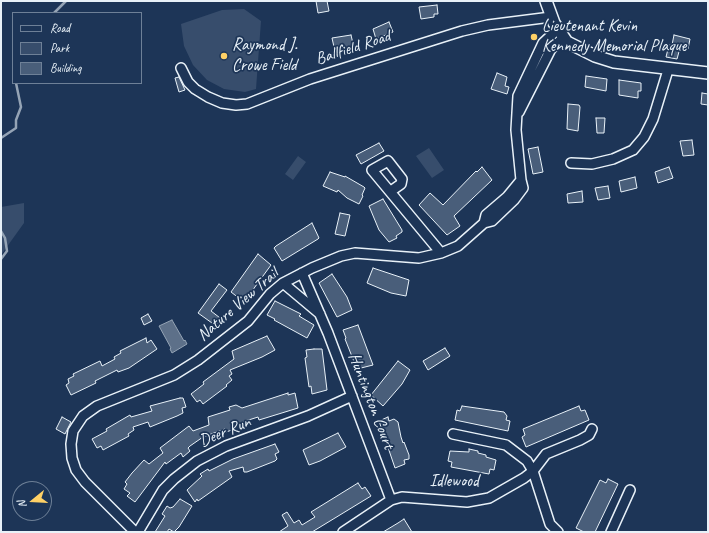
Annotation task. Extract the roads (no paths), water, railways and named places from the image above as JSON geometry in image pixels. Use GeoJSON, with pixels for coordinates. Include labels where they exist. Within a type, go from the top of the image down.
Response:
{"type":"FeatureCollection","features":[{"type":"Feature","properties":{"kind":"main road"},"geometry":{"type":"LineString","coordinates":[[546,1],[551,17],[561,33],[572,45],[594,56],[614,62],[668,70],[708,73]]}},
{"type":"Feature","properties":{"kind":"street","name":"Ballfield Road"},"geometry":{"type":"LineString","coordinates":[[181,68],[188,82],[208,97],[222,103],[236,105],[247,104],[310,79],[462,31],[488,25],[551,17]]}},
{"type":"Feature","properties":{"kind":"street","name":"Nature View Trail"},"geometry":{"type":"LineString","coordinates":[[136,532],[85,482],[76,470],[71,451],[73,431],[83,416],[97,406],[174,375],[198,360],[248,321],[270,294],[283,283],[324,262],[355,253],[419,258],[441,253],[458,246],[484,223],[492,221],[520,194],[523,188],[516,130],[518,96],[543,43],[561,33]]}},
{"type":"Feature","properties":{"kind":"street"},"geometry":{"type":"LineString","coordinates":[[571,163],[592,164],[613,159],[633,150],[644,138],[654,119],[668,70]]}},
{"type":"Feature","properties":{"kind":"street"},"geometry":{"type":"LineString","coordinates":[[391,191],[397,201],[441,253]]}},
{"type":"Feature","properties":{"kind":"street","name":"Huntington Court"},"geometry":{"type":"LineString","coordinates":[[302,273],[321,315],[391,500]]}},
{"type":"Feature","properties":{"kind":"street","name":"Huntington Court"},"geometry":{"type":"LineString","coordinates":[[283,283],[321,315]]}},
{"type":"Feature","properties":{"kind":"street","name":"Deer Run"},"geometry":{"type":"LineString","coordinates":[[136,532],[163,490],[174,479],[197,461],[226,446],[308,416],[352,396]]}},
{"type":"Feature","properties":{"kind":"street","name":"Idlewood"},"geometry":{"type":"LineString","coordinates":[[391,500],[402,497],[467,502],[489,498],[507,489],[533,471],[546,454],[580,440],[589,435],[592,429]]}},
{"type":"Feature","properties":{"kind":"street"},"geometry":{"type":"LineString","coordinates":[[453,434],[506,445],[527,461],[533,471],[550,524],[558,532]]}},
{"type":"Feature","properties":{"kind":"street"},"geometry":{"type":"LineString","coordinates":[[611,532],[630,490]]}},
{"type":"Feature","properties":{"kind":"street"},"geometry":{"type":"LineString","coordinates":[[342,532],[391,500]]}},
{"type":"Feature","properties":{"kind":"waterway"},"geometry":{"type":"LineString","coordinates":[[55,12],[66,1]]}},
{"type":"Feature","properties":{"kind":"waterway"},"geometry":{"type":"LineString","coordinates":[[1,138],[16,128],[16,120],[21,107],[16,84]]}},
{"type":"Feature","properties":{"kind":"waterway"},"geometry":{"type":"LineString","coordinates":[[1,231],[5,238],[7,251],[1,259]]}},
{"type":"Feature","properties":{"kind":"place","name":"Lieutenant Kevin Kennedy Memorial Plaque"},"geometry":{"type":"Point","coordinates":[534,37]}},
{"type":"Feature","properties":{"kind":"place","name":"Raymond J. Crowe Field"},"geometry":{"type":"Point","coordinates":[224,56]}}]}
